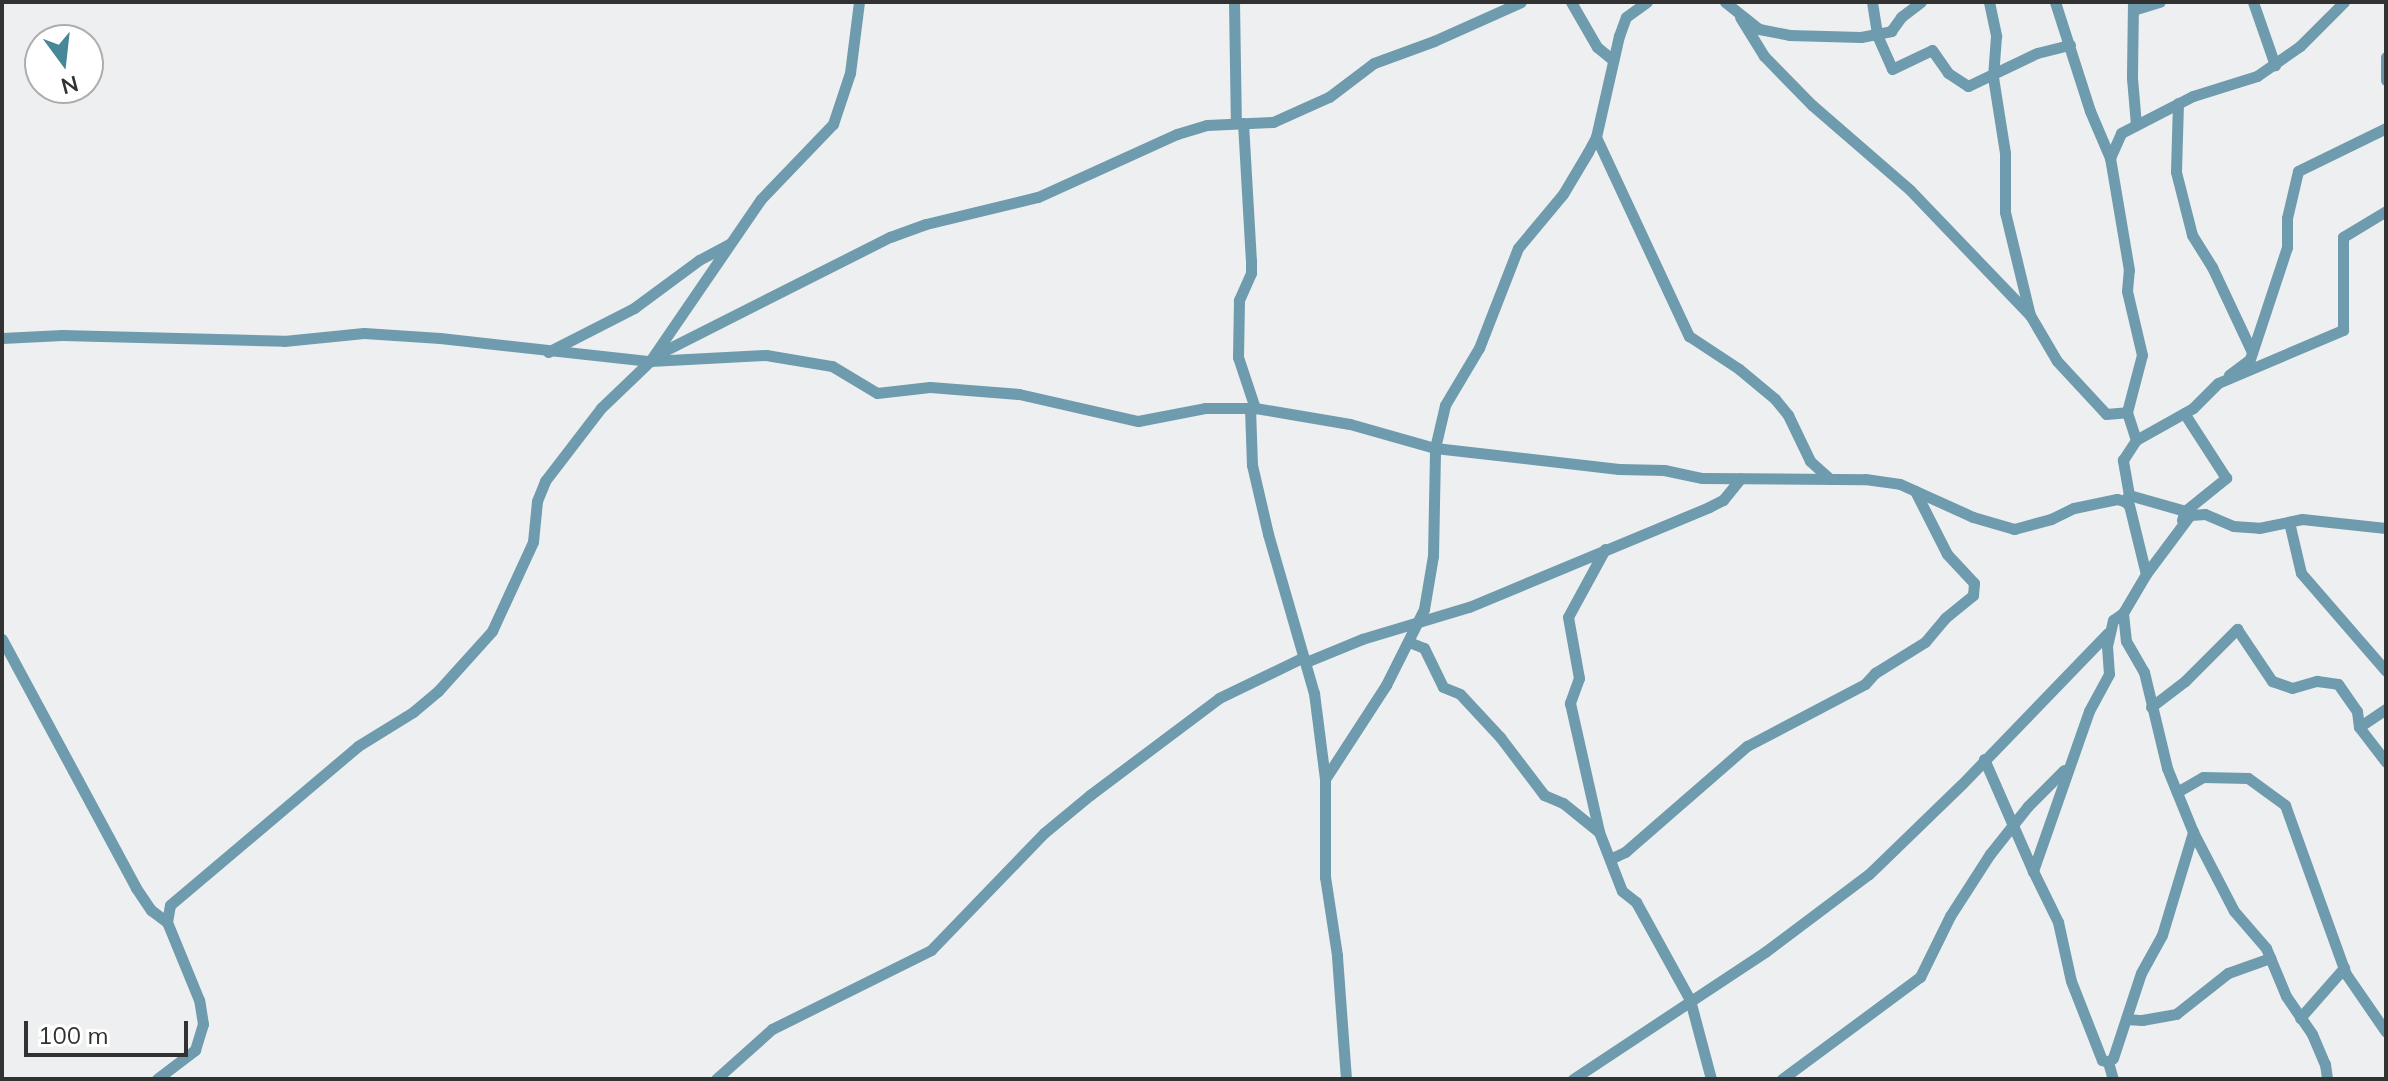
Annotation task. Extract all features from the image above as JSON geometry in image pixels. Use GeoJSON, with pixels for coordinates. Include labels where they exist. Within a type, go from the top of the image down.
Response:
{"type":"FeatureCollection","features":[{"type":"Feature","properties":{"kind":"street"},"geometry":{"type":"LineString","coordinates":[[167,922],[170,905],[179,895],[358,746],[413,712],[467,662],[492,631],[533,542],[537,501],[545,481],[601,408],[652,358],[761,199],[838,114],[850,73],[859,2]]}},
{"type":"Feature","properties":{"kind":"street"},"geometry":{"type":"LineString","coordinates":[[1234,2],[1251,261],[1251,273],[1239,300],[1238,357],[1253,408],[1252,465],[1268,534],[1314,693],[1325,779],[1325,877],[1337,955],[1346,1079]]}},
{"type":"Feature","properties":{"kind":"street"},"geometry":{"type":"LineString","coordinates":[[652,358],[890,237],[926,224],[1038,197],[1177,134],[1207,125],[1273,122],[1329,97],[1374,63],[1434,41],[1521,2]]}},
{"type":"Feature","properties":{"kind":"street"},"geometry":{"type":"LineString","coordinates":[[1571,2],[1597,47],[1613,60]]}},
{"type":"Feature","properties":{"kind":"street"},"geometry":{"type":"LineString","coordinates":[[1325,779],[1386,685],[1417,625],[1430,582],[1435,448],[1445,405],[1479,348],[1518,248],[1563,194],[1596,137],[1626,17],[1647,2]]}},
{"type":"Feature","properties":{"kind":"street"},"geometry":{"type":"LineString","coordinates":[[1725,2],[1740,17],[1759,29],[1789,35],[1877,35],[1891,31],[1901,17],[1921,2]]}},
{"type":"Feature","properties":{"kind":"street"},"geometry":{"type":"LineString","coordinates":[[1872,2],[1877,35],[1892,69],[1932,50],[1948,73],[1968,86],[1993,77],[2037,53],[2070,45]]}},
{"type":"Feature","properties":{"kind":"street"},"geometry":{"type":"LineString","coordinates":[[1989,2],[1996,36],[1993,77],[2005,153],[2005,212],[2030,315]]}},
{"type":"Feature","properties":{"kind":"street"},"geometry":{"type":"LineString","coordinates":[[2055,2],[2110,158],[2112,187],[2123,226],[2129,270],[2127,291],[2142,355],[2127,412],[2136,440]]}},
{"type":"Feature","properties":{"kind":"street"},"geometry":{"type":"LineString","coordinates":[[2136,125],[2132,78],[2133,6],[2160,2]]}},
{"type":"Feature","properties":{"kind":"street"},"geometry":{"type":"LineString","coordinates":[[2253,2],[2275,65]]}},
{"type":"Feature","properties":{"kind":"street"},"geometry":{"type":"LineString","coordinates":[[2325,2],[2330,17]]}},
{"type":"Feature","properties":{"kind":"street"},"geometry":{"type":"LineString","coordinates":[[2110,158],[2121,133],[2178,103],[2241,82],[2275,65],[2344,2]]}},
{"type":"Feature","properties":{"kind":"street"},"geometry":{"type":"LineString","coordinates":[[1740,17],[1764,56],[1812,105],[1910,190],[2030,315],[2057,361],[2106,414],[2127,412]]}},
{"type":"Feature","properties":{"kind":"street"},"geometry":{"type":"LineString","coordinates":[[2386,57],[2386,80]]}},
{"type":"Feature","properties":{"kind":"street"},"geometry":{"type":"LineString","coordinates":[[2178,103],[2176,172],[2192,235],[2212,267],[2252,352]]}},
{"type":"Feature","properties":{"kind":"street"},"geometry":{"type":"LineString","coordinates":[[2146,574],[2126,498],[2123,460],[2136,440],[2184,413],[2250,359],[2287,247],[2287,218],[2298,171],[2386,128]]}},
{"type":"Feature","properties":{"kind":"street"},"geometry":{"type":"LineString","coordinates":[[1596,137],[1689,336],[1739,369],[1775,399],[1788,415],[1810,461],[1830,479]]}},
{"type":"Feature","properties":{"kind":"street"},"geometry":{"type":"LineString","coordinates":[[2218,383],[2343,330],[2343,237],[2386,211]]}},
{"type":"Feature","properties":{"kind":"street"},"geometry":{"type":"LineString","coordinates":[[547,352],[634,308],[699,260],[730,244]]}},
{"type":"Feature","properties":{"kind":"street"},"geometry":{"type":"LineString","coordinates":[[2,338],[62,335],[284,341],[364,333],[440,338],[547,352],[652,358],[793,357],[832,366],[877,393],[930,387],[1019,394],[1138,421],[1205,408],[1253,408],[1350,424],[1435,448],[1619,469],[1664,470],[1702,478],[1865,479],[1900,484],[1973,517],[2014,529],[2051,519],[2074,508],[2126,498],[2185,511]]}},
{"type":"Feature","properties":{"kind":"street"},"geometry":{"type":"LineString","coordinates":[[2181,525],[2185,511],[2226,478],[2184,413]]}},
{"type":"Feature","properties":{"kind":"street"},"geometry":{"type":"LineString","coordinates":[[716,1079],[772,1029],[931,950],[1044,833],[1219,698],[1305,659],[1362,639],[1417,625],[1723,500],[1741,478]]}},
{"type":"Feature","properties":{"kind":"street"},"geometry":{"type":"LineString","coordinates":[[1610,859],[1625,852],[1747,746],[1865,684],[1875,673],[1925,642],[1945,618],[1973,595],[1974,583],[1947,554],[1915,490]]}},
{"type":"Feature","properties":{"kind":"street"},"geometry":{"type":"LineString","coordinates":[[2033,871],[2067,767],[2089,711],[2109,674],[2109,632],[2113,620],[2123,613],[2146,574],[2190,515],[2205,514],[2233,526],[2259,528],[2289,522],[2331,520],[2386,528]]}},
{"type":"Feature","properties":{"kind":"street"},"geometry":{"type":"LineString","coordinates":[[2289,522],[2301,573],[2386,671]]}},
{"type":"Feature","properties":{"kind":"street"},"geometry":{"type":"LineString","coordinates":[[1605,549],[1568,617],[1579,678],[1570,703],[1599,832],[1622,891],[1636,902],[1690,1000],[1711,1079]]}},
{"type":"Feature","properties":{"kind":"street"},"geometry":{"type":"LineString","coordinates":[[2123,613],[2126,641],[2144,672],[2151,707],[2177,792],[2193,832],[2234,911],[2255,931],[2270,958],[2286,996],[2325,1064],[2327,1079]]}},
{"type":"Feature","properties":{"kind":"street"},"geometry":{"type":"LineString","coordinates":[[2151,707],[2185,681],[2237,629],[2272,681],[2292,688],[2317,681],[2338,684],[2357,711],[2359,727],[2386,762]]}},
{"type":"Feature","properties":{"kind":"street"},"geometry":{"type":"LineString","coordinates":[[1573,1079],[1837,900],[1897,848],[2109,632]]}},
{"type":"Feature","properties":{"kind":"street"},"geometry":{"type":"LineString","coordinates":[[2,639],[136,888],[151,910],[167,922],[199,1000],[203,1024],[195,1050],[157,1079]]}},
{"type":"Feature","properties":{"kind":"street"},"geometry":{"type":"LineString","coordinates":[[1409,642],[1424,648],[1443,687],[1460,694],[1500,737],[1544,795],[1563,803],[1599,832]]}},
{"type":"Feature","properties":{"kind":"street"},"geometry":{"type":"LineString","coordinates":[[2359,727],[2386,709]]}},
{"type":"Feature","properties":{"kind":"street"},"geometry":{"type":"LineString","coordinates":[[1984,759],[2012,827],[2058,922],[2071,981],[2102,1060],[2108,1062]]}},
{"type":"Feature","properties":{"kind":"street"},"geometry":{"type":"LineString","coordinates":[[1782,1079],[1920,977],[1950,916],[2012,827],[2067,767]]}},
{"type":"Feature","properties":{"kind":"street"},"geometry":{"type":"LineString","coordinates":[[2177,792],[2203,777],[2248,778],[2285,805],[2344,968],[2386,1032]]}},
{"type":"Feature","properties":{"kind":"street"},"geometry":{"type":"LineString","coordinates":[[2113,1079],[2108,1062],[2141,973],[2162,935],[2193,832]]}},
{"type":"Feature","properties":{"kind":"street"},"geometry":{"type":"LineString","coordinates":[[2126,1019],[2142,1020],[2176,1014],[2228,973],[2270,958]]}},
{"type":"Feature","properties":{"kind":"street"},"geometry":{"type":"LineString","coordinates":[[2300,1018],[2344,968]]}}]}
